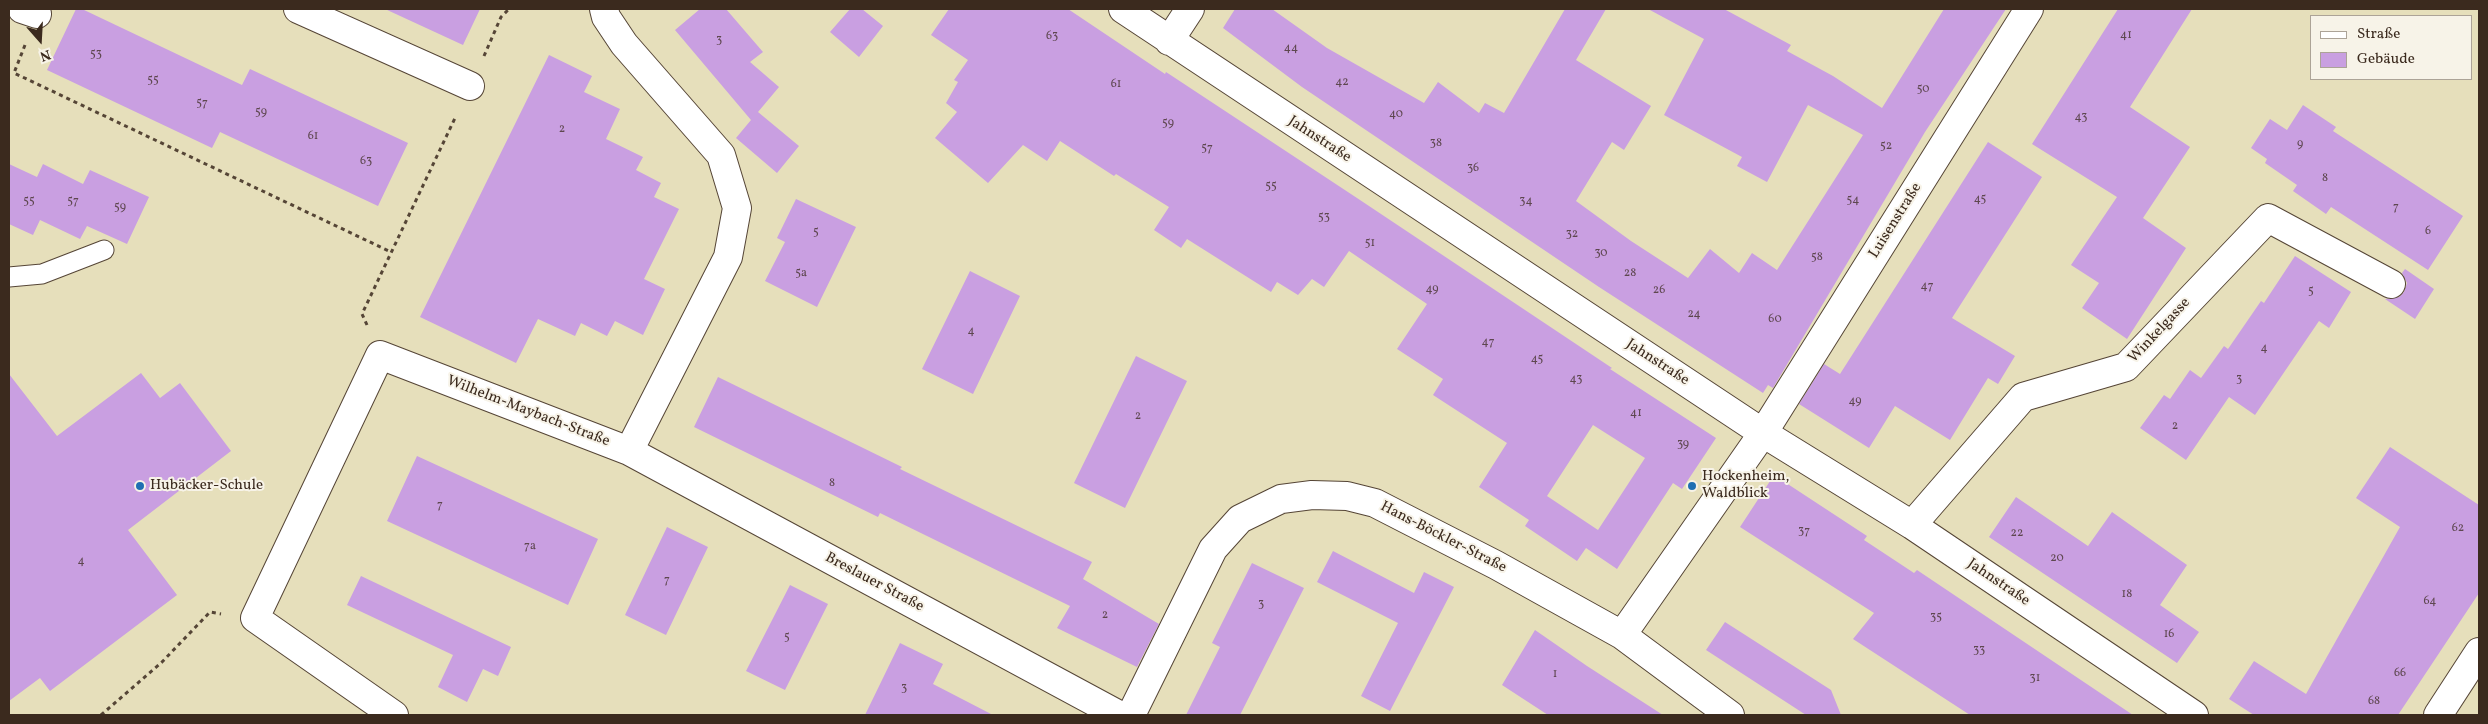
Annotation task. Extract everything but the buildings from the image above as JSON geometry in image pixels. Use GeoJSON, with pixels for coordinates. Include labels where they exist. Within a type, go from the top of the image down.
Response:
{"type":"FeatureCollection","features":[{"type":"Feature","properties":{"kind":"street"},"geometry":{"type":"LineString","coordinates":[[298,9],[470,86]]}},
{"type":"Feature","properties":{"kind":"street","name":"Wilhelm-Maybach-Straße"},"geometry":{"type":"LineString","coordinates":[[380,355],[629,451],[728,257],[737,208],[720,156],[624,44],[606,17],[604,9]]}},
{"type":"Feature","properties":{"kind":"street","name":"Jahnstraße"},"geometry":{"type":"LineString","coordinates":[[1123,9],[1763,433],[1912,525],[2194,715]]}},
{"type":"Feature","properties":{"kind":"street"},"geometry":{"type":"LineString","coordinates":[[1169,41],[1190,9]]}},
{"type":"Feature","properties":{"kind":"street","name":"Luisenstraße"},"geometry":{"type":"LineString","coordinates":[[1763,433],[2029,9]]}},
{"type":"Feature","properties":{"kind":"street","name":"Winkelgasse"},"geometry":{"type":"LineString","coordinates":[[1912,525],[2023,397],[2126,367],[2268,218],[2391,284]]}},
{"type":"Feature","properties":{"kind":"street"},"geometry":{"type":"LineString","coordinates":[[380,355],[255,618],[394,715]]}},
{"type":"Feature","properties":{"kind":"street"},"geometry":{"type":"LineString","coordinates":[[1622,635],[1763,433]]}},
{"type":"Feature","properties":{"kind":"street","name":"Breslauer Straße"},"geometry":{"type":"LineString","coordinates":[[629,451],[1119,715]]}},
{"type":"Feature","properties":{"kind":"street","name":"Hans-Böckler-Straße"},"geometry":{"type":"LineString","coordinates":[[1131,715],[1213,549],[1240,519],[1281,500],[1312,495],[1347,496],[1375,503],[1496,565],[1622,635],[1730,715]]}},
{"type":"Feature","properties":{"kind":"street"},"geometry":{"type":"LineString","coordinates":[[2438,715],[2479,652]]}},
{"type":"Feature","properties":{"kind":"lane"},"geometry":{"type":"LineString","coordinates":[[9,278],[42,274],[104,250]]}},
{"type":"Feature","properties":{"kind":"path"},"geometry":{"type":"LineString","coordinates":[[380,355],[362,314],[501,17],[509,9]]}},
{"type":"Feature","properties":{"kind":"path"},"geometry":{"type":"LineString","coordinates":[[29,12],[14,73],[391,252]]}},
{"type":"Feature","properties":{"kind":"path"},"geometry":{"type":"LineString","coordinates":[[101,715],[162,662],[210,612],[255,618]]}},
{"type":"Feature","properties":{"kind":"place","name":"Hubäcker-Schule"},"geometry":{"type":"Point","coordinates":[140,486]}},
{"type":"Feature","properties":{"kind":"place","name":"Hockenheim, Waldblick"},"geometry":{"type":"Point","coordinates":[1692,486]}}]}
